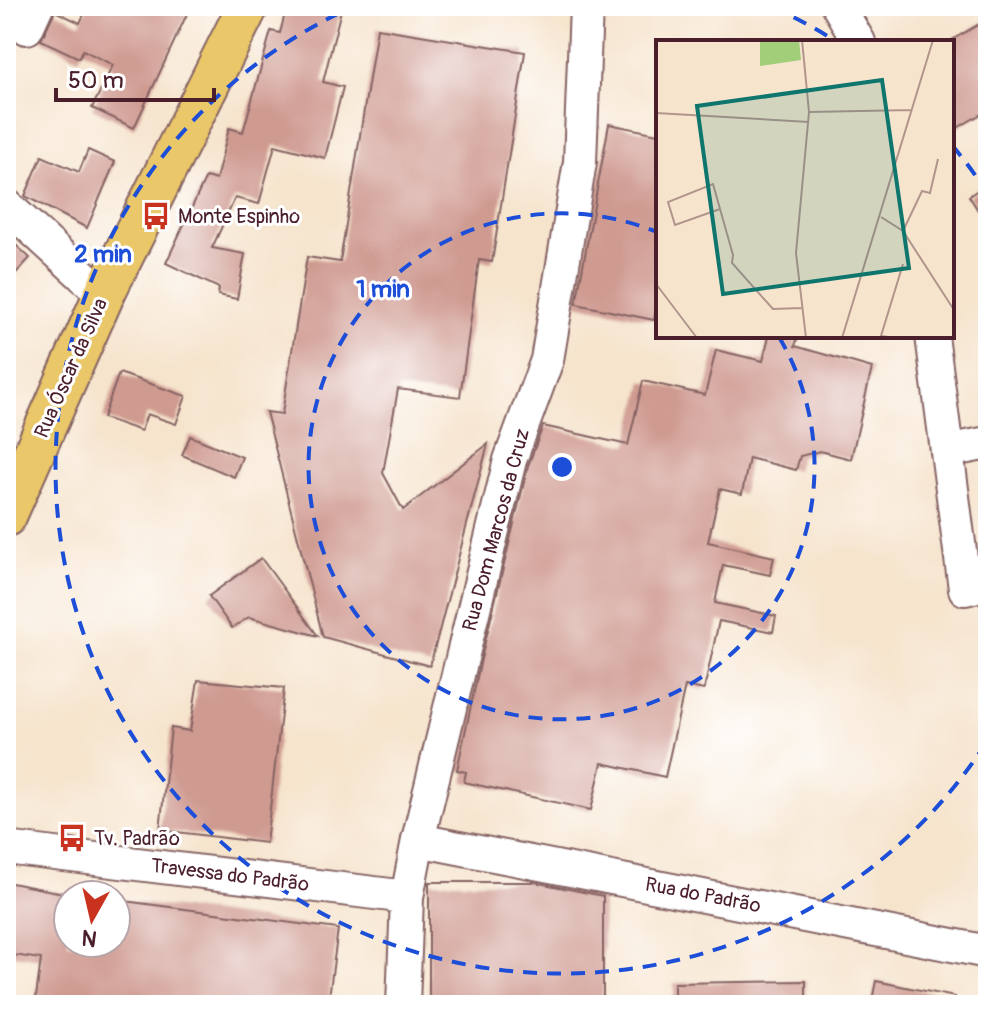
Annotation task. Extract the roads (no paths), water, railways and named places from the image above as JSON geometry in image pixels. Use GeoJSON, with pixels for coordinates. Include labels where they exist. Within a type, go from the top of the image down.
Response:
{"type":"FeatureCollection","features":[{"type":"Feature","properties":{"kind":"main road","name":"Rua Óscar da Silva"},"geometry":{"type":"LineString","coordinates":[[6,516],[106,290],[248,6]]}},
{"type":"Feature","properties":{"kind":"street","name":"Rua Dom Marcos da Cruz"},"geometry":{"type":"LineString","coordinates":[[403,1005],[407,897],[418,840],[510,460],[547,360],[580,162],[586,6]]}},
{"type":"Feature","properties":{"kind":"street"},"geometry":{"type":"LineString","coordinates":[[838,6],[858,40]]}},
{"type":"Feature","properties":{"kind":"street"},"geometry":{"type":"LineString","coordinates":[[6,205],[92,284],[106,290]]}},
{"type":"Feature","properties":{"kind":"street"},"geometry":{"type":"LineString","coordinates":[[932,338],[965,589],[988,583]]}},
{"type":"Feature","properties":{"kind":"street"},"geometry":{"type":"LineString","coordinates":[[947,451],[988,443]]}},
{"type":"Feature","properties":{"kind":"street","name":"Rua do Padrão"},"geometry":{"type":"LineString","coordinates":[[418,840],[988,952]]}},
{"type":"Feature","properties":{"kind":"street","name":"Travessa do Padrão"},"geometry":{"type":"LineString","coordinates":[[6,848],[407,897]]}},
{"type":"Feature","properties":{"kind":"place","name":"Monte Espinho"},"geometry":{"type":"Point","coordinates":[156,216]}},
{"type":"Feature","properties":{"kind":"place","name":"Tv. Padrão"},"geometry":{"type":"Point","coordinates":[72,838]}}]}
